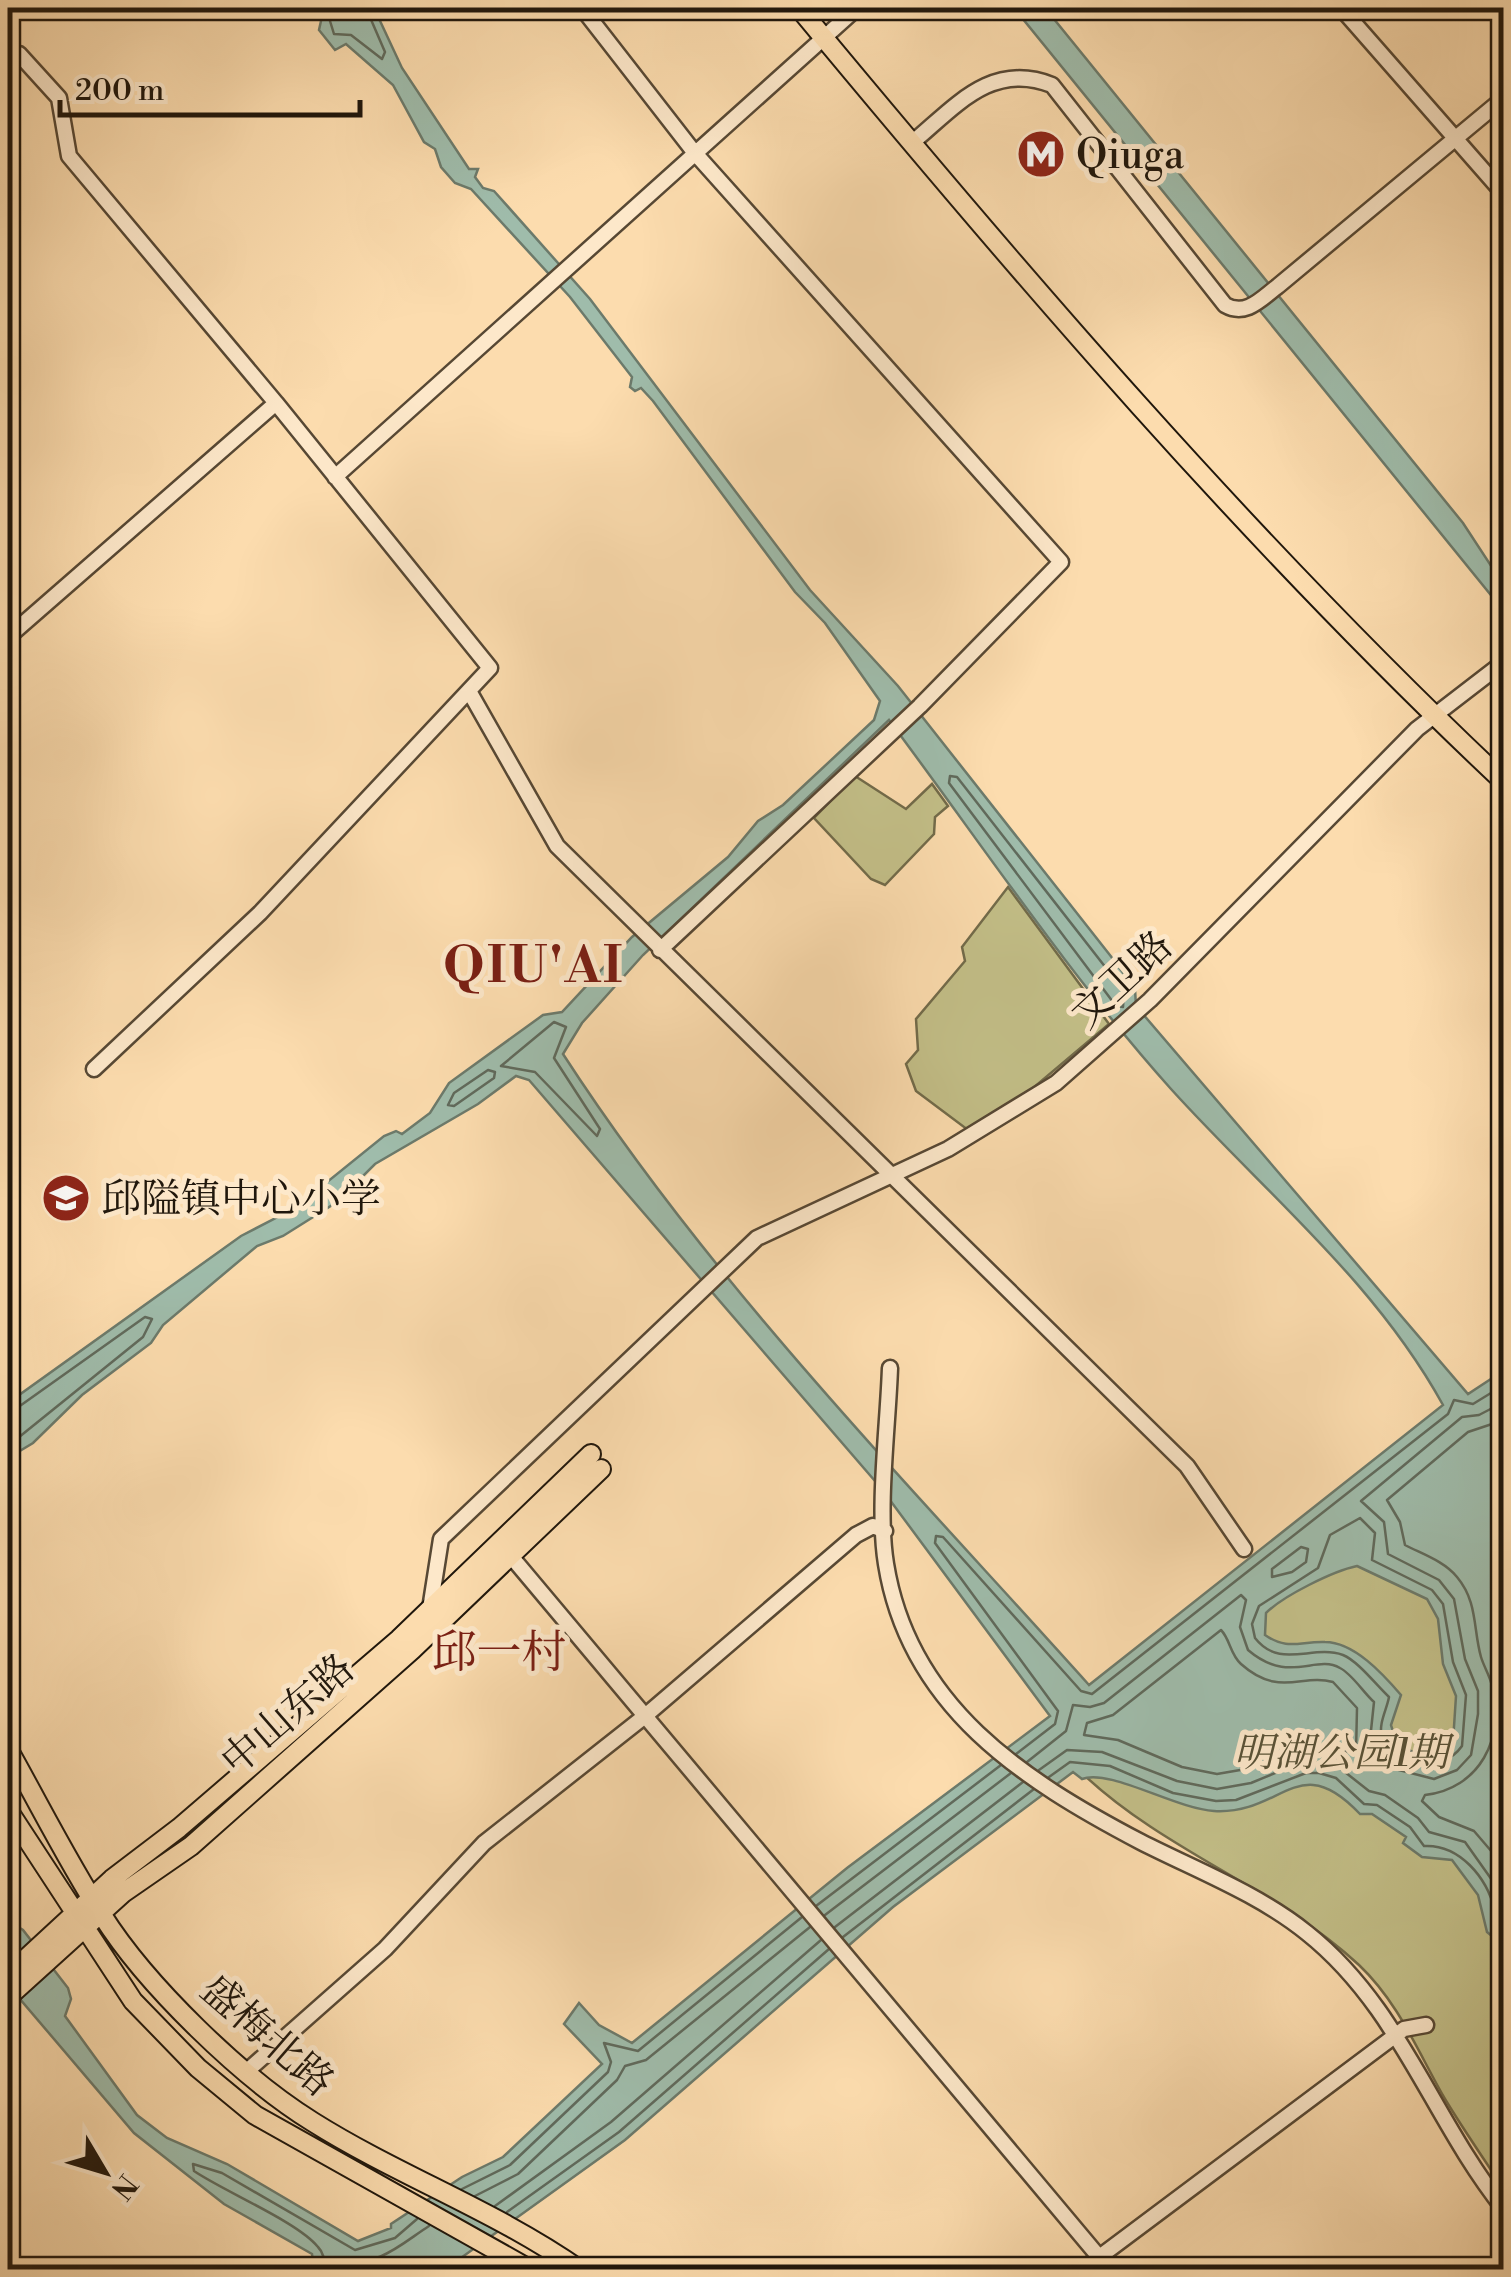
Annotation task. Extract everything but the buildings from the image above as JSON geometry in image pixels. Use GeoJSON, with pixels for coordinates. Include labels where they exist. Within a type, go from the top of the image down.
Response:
{"type":"FeatureCollection","features":[{"type":"Feature","properties":{"kind":"main road"},"geometry":{"type":"LineString","coordinates":[[799,8],[1139,405],[1435,717],[1504,782]]}},
{"type":"Feature","properties":{"kind":"main road","name":"中山东路"},"geometry":{"type":"LineString","coordinates":[[8,1997],[77,1922],[179,1828],[596,1461],[510,1555],[412,1650],[191,1846],[96,1905]]}},
{"type":"Feature","properties":{"kind":"main road","name":"盛梅北路"},"geometry":{"type":"LineString","coordinates":[[8,1749],[96,1905],[154,1979],[247,2072],[314,2123],[523,2232],[580,2270]]}},
{"type":"Feature","properties":{"kind":"main road","name":"盛梅北路"},"geometry":{"type":"LineString","coordinates":[[8,1810],[77,1922],[132,2001],[198,2068],[255,2115],[531,2270]]}},
{"type":"Feature","properties":{"kind":"main road","name":"中山东路"},"geometry":{"type":"LineString","coordinates":[[8,1975],[48,1951]]}},
{"type":"Feature","properties":{"kind":"street"},"geometry":{"type":"LineString","coordinates":[[582,8],[694,152],[1061,562],[920,706],[660,950]]}},
{"type":"Feature","properties":{"kind":"street"},"geometry":{"type":"LineString","coordinates":[[335,477],[857,8]]}},
{"type":"Feature","properties":{"kind":"street"},"geometry":{"type":"LineString","coordinates":[[1342,8],[1504,194]]}},
{"type":"Feature","properties":{"kind":"street"},"geometry":{"type":"LineString","coordinates":[[19,54],[59,98],[69,156],[490,668],[260,914],[94,1069]]}},
{"type":"Feature","properties":{"kind":"street"},"geometry":{"type":"LineString","coordinates":[[914,142],[986,82],[1031,76],[1052,85],[1225,305],[1235,311],[1247,309],[1278,286],[1504,98]]}},
{"type":"Feature","properties":{"kind":"street"},"geometry":{"type":"LineString","coordinates":[[8,637],[276,404]]}},
{"type":"Feature","properties":{"kind":"street","name":"文卫路"},"geometry":{"type":"LineString","coordinates":[[430,1609],[442,1539],[757,1238],[948,1150],[1056,1083],[1150,1000],[1417,730],[1504,662]]}},
{"type":"Feature","properties":{"kind":"street"},"geometry":{"type":"LineString","coordinates":[[469,691],[557,846],[1186,1466],[1244,1549]]}},
{"type":"Feature","properties":{"kind":"street"},"geometry":{"type":"LineString","coordinates":[[890,1368],[886,1563],[915,1655],[929,1682],[986,1743],[1072,1807],[1268,1907],[1304,1930],[1361,1984],[1399,2035],[1504,2208]]}},
{"type":"Feature","properties":{"kind":"street"},"geometry":{"type":"LineString","coordinates":[[247,2072],[385,1950],[484,1843],[645,1716],[856,1536],[874,1526],[885,1530]]}},
{"type":"Feature","properties":{"kind":"street"},"geometry":{"type":"LineString","coordinates":[[510,1555],[1110,2270]]}},
{"type":"Feature","properties":{"kind":"street"},"geometry":{"type":"LineString","coordinates":[[1082,2270],[1412,2025],[1426,2024]]}},
{"type":"Feature","properties":{"kind":"green space"},"geometry":{"type":"Polygon","coordinates":[[[855,776],[906,809],[932,784],[948,806],[935,817],[934,834],[885,885],[871,879],[814,818],[855,776]]]}},
{"type":"Feature","properties":{"kind":"green space"},"geometry":{"type":"Polygon","coordinates":[[[1008,887],[1109,1024],[976,1136],[916,1091],[906,1064],[918,1050],[916,1019],[965,961],[962,947],[1008,887]]]}},
{"type":"Feature","properties":{"kind":"green space","name":"明湖公园1期"},"geometry":{"type":"Polygon","coordinates":[[[1503,1402],[1503,2188],[1445,2099],[1397,2012],[1359,1965],[1293,1914],[1150,1826],[1084,1775],[1337,1537],[1503,1402]]]}},
{"type":"Feature","properties":{"kind":"water"},"geometry":{"type":"Polygon","coordinates":[[[315,8],[374,8],[402,68],[469,169],[478,169],[475,177],[483,188],[494,191],[590,299],[810,590],[898,686],[1113,959],[1135,989],[1136,1006],[1468,1394],[1503,1371],[1503,1945],[1487,1932],[1478,1895],[1452,1860],[1422,1857],[1403,1843],[1406,1837],[1372,1814],[1360,1814],[1339,1795],[1321,1786],[1305,1785],[1238,1810],[1214,1811],[1109,1779],[1082,1779],[1073,1772],[893,1907],[625,2140],[458,2260],[453,2269],[314,2270],[312,2254],[224,2204],[134,2133],[8,1985],[8,1921],[23,1930],[68,1988],[71,1999],[65,2016],[137,2115],[167,2138],[227,2164],[358,2241],[391,2228],[391,2224],[462,2177],[503,2157],[602,2064],[564,2024],[579,2003],[599,2025],[632,2043],[847,1868],[1050,1716],[881,1488],[529,1080],[516,1076],[478,1104],[375,1164],[337,1202],[283,1236],[257,1246],[163,1325],[151,1343],[82,1395],[33,1443],[8,1458],[8,1403],[241,1236],[295,1208],[384,1136],[396,1131],[402,1134],[430,1113],[449,1083],[543,1015],[562,1012],[632,937],[728,857],[758,821],[783,805],[874,720],[880,701],[825,623],[795,592],[653,401],[641,388],[635,391],[630,387],[632,377],[570,297],[471,189],[455,183],[441,167],[435,149],[424,142],[393,85],[346,44],[335,50],[319,30],[321,21],[315,8]],[[889,720],[643,955],[582,1023],[563,1054],[682,1221],[747,1301],[1089,1685],[1443,1405],[1385,1318],[1351,1278],[1171,1089],[1096,1000],[889,720]],[[1357,1566],[1309,1585],[1274,1606],[1266,1613],[1265,1635],[1288,1644],[1336,1643],[1357,1653],[1401,1695],[1391,1725],[1396,1741],[1417,1754],[1439,1753],[1453,1742],[1456,1696],[1443,1664],[1438,1619],[1427,1599],[1357,1566]]]}},
{"type":"Feature","properties":{"kind":"water"},"geometry":{"type":"Polygon","coordinates":[[[1014,8],[1045,8],[1463,523],[1503,584],[1503,610],[1014,8]]]}},
{"type":"Feature","properties":{"kind":"tunnel"},"geometry":{"type":"LineString","coordinates":[[8,41],[19,54]]}},
{"type":"Feature","properties":{"kind":"railway"},"geometry":{"type":"LineString","coordinates":[[8,18],[16,8]]}},
{"type":"Feature","properties":{"kind":"railway"},"geometry":{"type":"LineString","coordinates":[[8,43],[35,8]]}},
{"type":"Feature","properties":{"kind":"place","name":"Qiuga"},"geometry":{"type":"Point","coordinates":[1041,154]}},
{"type":"Feature","properties":{"kind":"place","name":"邱隘镇中心小学"},"geometry":{"type":"Point","coordinates":[66,1198]}},
{"type":"Feature","properties":{"kind":"district","name":"QIU'AI"},"geometry":{"type":"Point","coordinates":[534,964]}},
{"type":"Feature","properties":{"kind":"district","name":"邱一村"},"geometry":{"type":"Point","coordinates":[499,1651]}}]}
